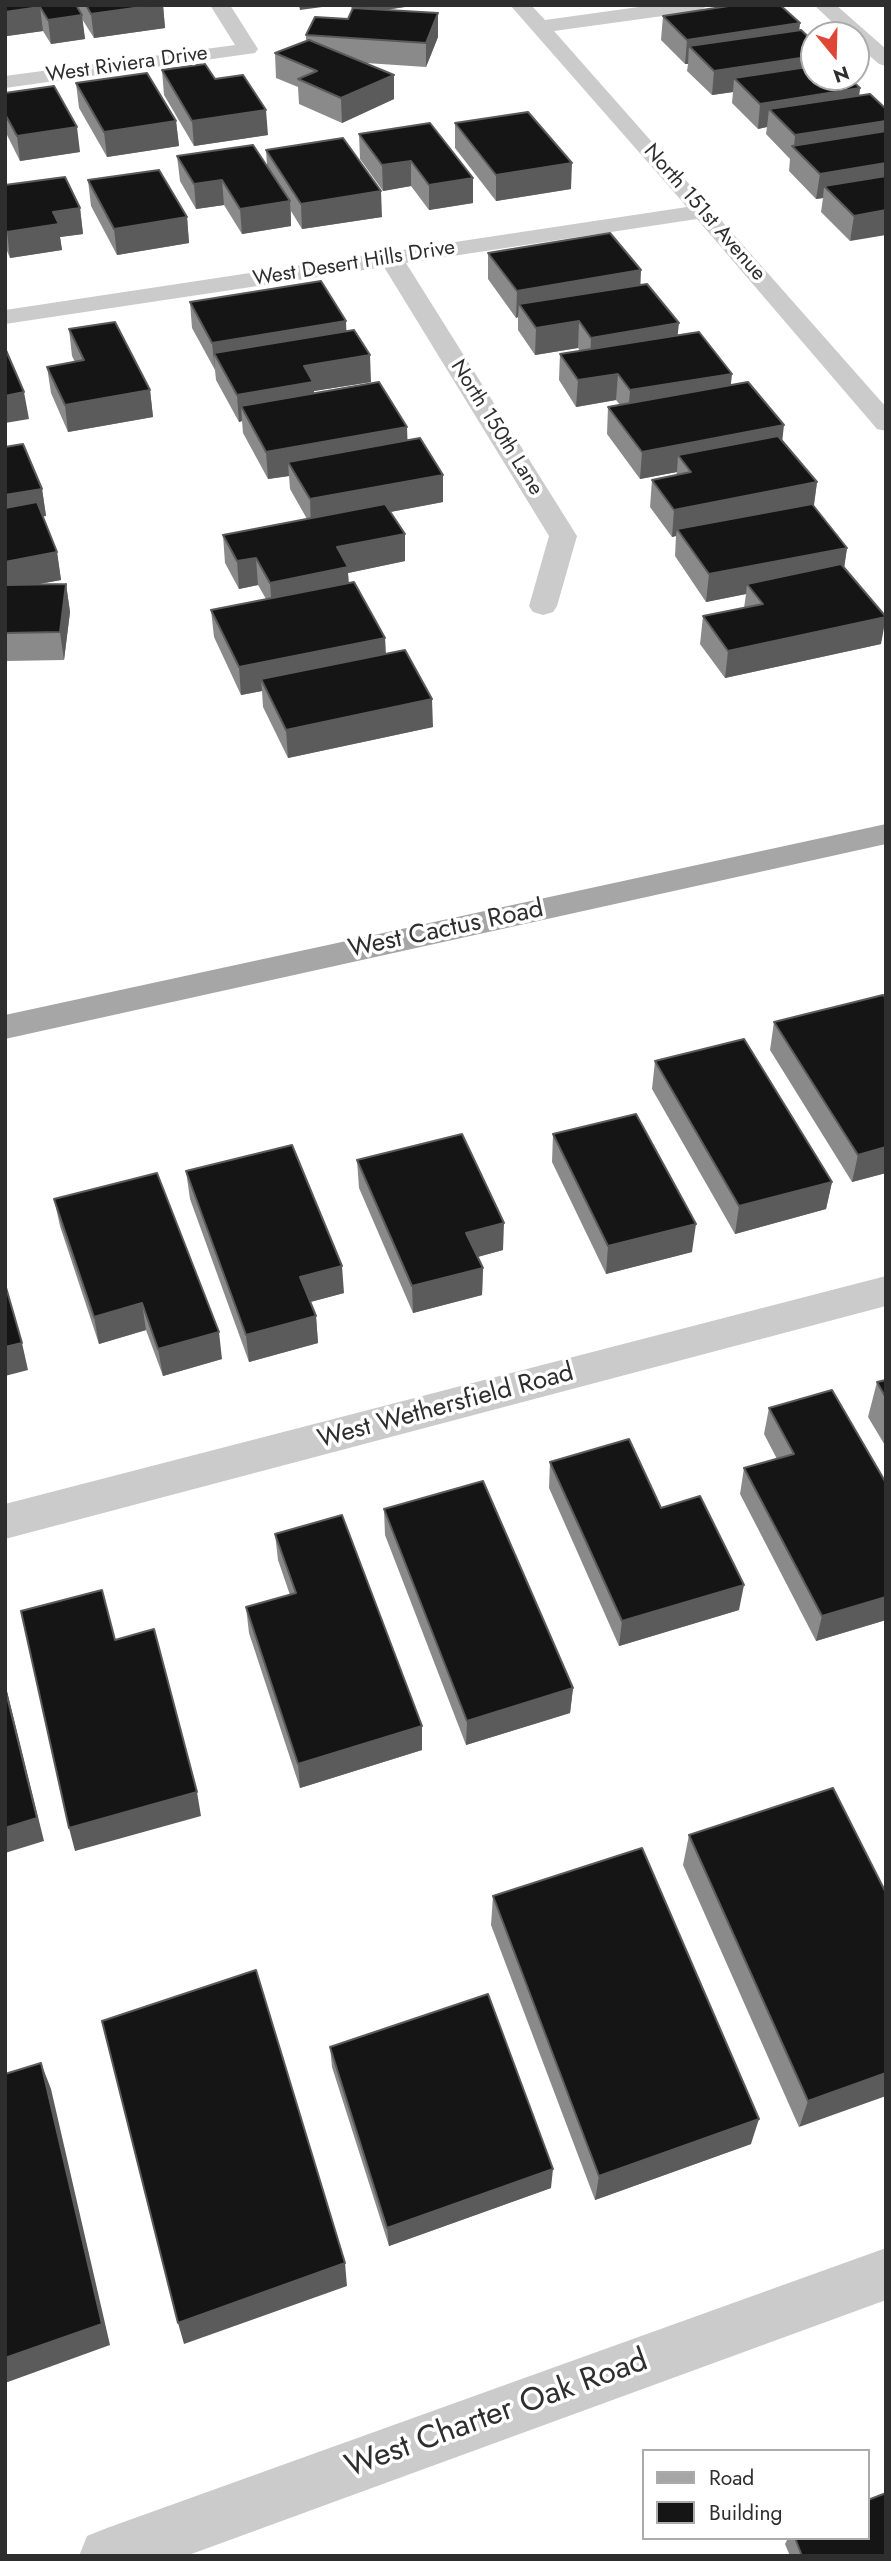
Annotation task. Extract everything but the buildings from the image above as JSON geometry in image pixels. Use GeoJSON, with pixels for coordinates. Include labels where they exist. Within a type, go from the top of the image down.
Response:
{"type":"FeatureCollection","features":[{"type":"Feature","properties":{"kind":"main road","name":"West Cactus Road"},"geometry":{"type":"LineString","coordinates":[[5,1027],[886,834]]}},
{"type":"Feature","properties":{"kind":"street","name":"West Riviera Drive"},"geometry":{"type":"LineString","coordinates":[[5,82],[248,49],[220,5]]}},
{"type":"Feature","properties":{"kind":"street","name":"North 151st Avenue"},"geometry":{"type":"LineString","coordinates":[[520,5],[886,423]]}},
{"type":"Feature","properties":{"kind":"street"},"geometry":{"type":"LineString","coordinates":[[539,27],[699,5]]}},
{"type":"Feature","properties":{"kind":"street"},"geometry":{"type":"LineString","coordinates":[[824,5],[886,60]]}},
{"type":"Feature","properties":{"kind":"street","name":"West Desert Hills Drive"},"geometry":{"type":"LineString","coordinates":[[5,317],[703,211]]}},
{"type":"Feature","properties":{"kind":"street","name":"North 150th Lane"},"geometry":{"type":"LineString","coordinates":[[391,258],[563,536],[542,606]]}},
{"type":"Feature","properties":{"kind":"street","name":"West Wethersfield Road"},"geometry":{"type":"LineString","coordinates":[[5,1522],[886,1291]]}},
{"type":"Feature","properties":{"kind":"street","name":"West Charter Oak Road"},"geometry":{"type":"LineString","coordinates":[[107,2556],[886,2274]]}}]}
